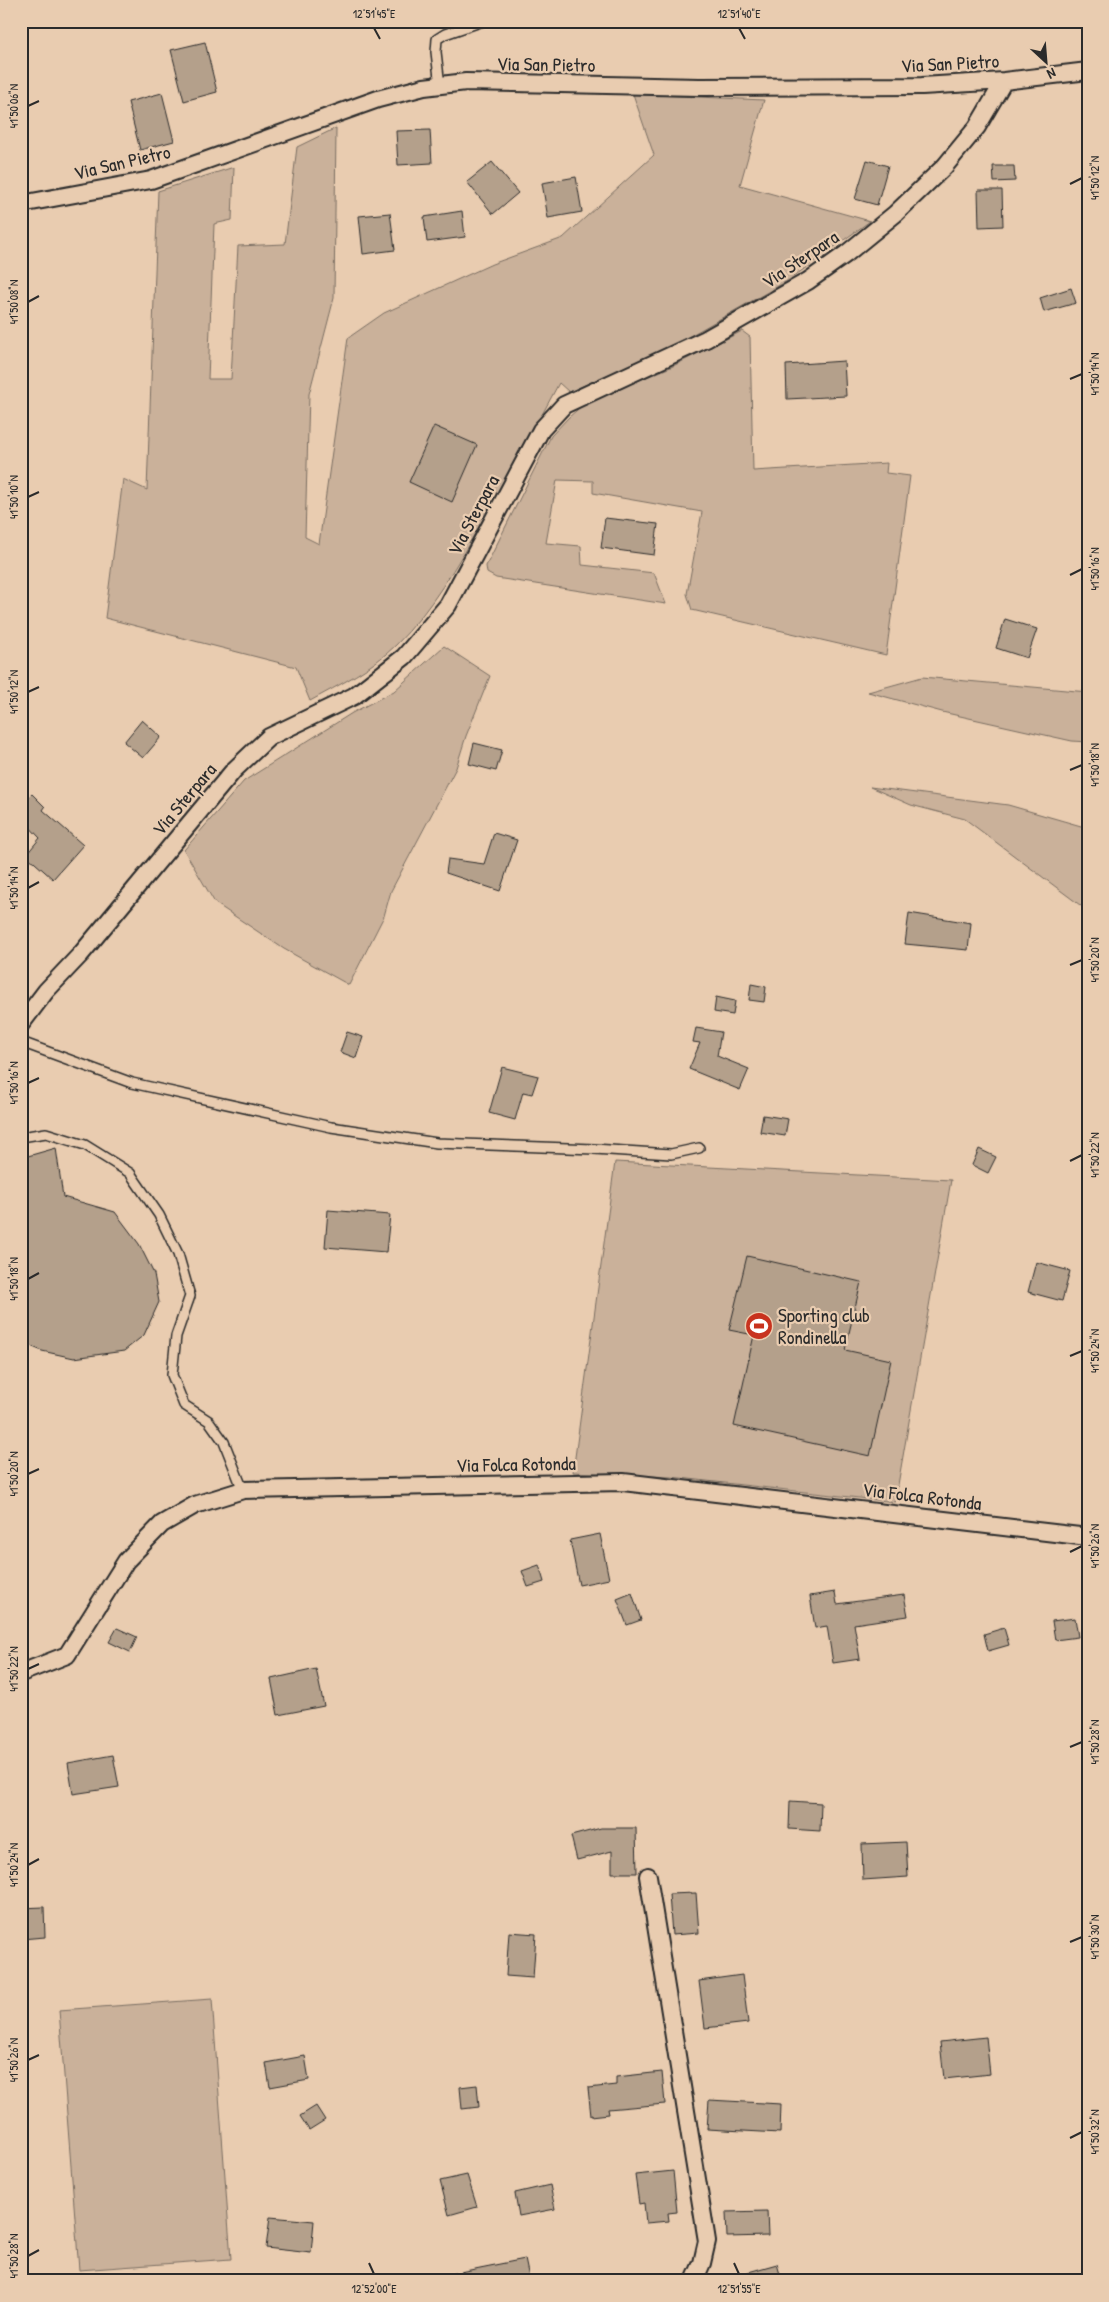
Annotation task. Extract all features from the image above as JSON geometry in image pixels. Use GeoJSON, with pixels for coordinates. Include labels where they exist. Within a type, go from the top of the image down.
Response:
{"type":"FeatureCollection","features":[{"type":"Feature","properties":{"kind":"street","name":"Via San Pietro"},"geometry":{"type":"LineString","coordinates":[[21,204],[151,180],[378,99],[424,87],[466,82],[699,87],[922,86],[1004,81],[1088,71]]}},
{"type":"Feature","properties":{"kind":"street","name":"Via Sterpara"},"geometry":{"type":"LineString","coordinates":[[21,1024],[234,770],[269,737],[354,696],[404,657],[448,605],[541,430],[564,405],[706,339],[800,285],[846,254],[895,214],[945,166],[977,127],[1004,81]]}},
{"type":"Feature","properties":{"kind":"street","name":"Via Folca Rotonda"},"geometry":{"type":"LineString","coordinates":[[21,1673],[67,1655],[126,1562],[162,1524],[195,1505],[243,1490],[623,1482],[1088,1537]]}},
{"type":"Feature","properties":{"kind":"street"},"geometry":{"type":"LineString","coordinates":[[648,1876],[707,2241],[702,2263],[694,2281]]}},
{"type":"Feature","properties":{"kind":"lane"},"geometry":{"type":"LineString","coordinates":[[440,86],[436,52],[437,39],[445,34],[483,21]]}},
{"type":"Feature","properties":{"kind":"lane"},"geometry":{"type":"LineString","coordinates":[[21,1042],[132,1083],[350,1130],[437,1143],[594,1148],[671,1154],[699,1148]]}},
{"type":"Feature","properties":{"kind":"lane"},"geometry":{"type":"LineString","coordinates":[[21,1137],[46,1133],[85,1144],[130,1173],[159,1215],[178,1254],[190,1296],[176,1336],[172,1375],[184,1405],[209,1422],[224,1442],[243,1490]]}},
{"type":"Feature","properties":{"kind":"shaded area"},"geometry":{"type":"Polygon","coordinates":[[[633,94],[764,100],[740,185],[870,221],[789,280],[672,346],[569,392],[559,383],[463,555],[421,617],[396,645],[377,661],[355,676],[310,701],[296,667],[105,618],[123,479],[147,490],[158,191],[234,167],[232,220],[214,224],[208,379],[231,379],[238,246],[285,244],[297,147],[336,128],[334,298],[309,394],[305,537],[319,544],[348,338],[384,313],[492,264],[563,238],[654,155],[633,94]]]}},
{"type":"Feature","properties":{"kind":"shaded area"},"geometry":{"type":"Polygon","coordinates":[[[742,331],[750,337],[753,471],[887,463],[886,473],[910,476],[886,655],[692,610],[687,594],[702,512],[593,493],[593,481],[557,480],[546,543],[581,546],[582,565],[654,573],[666,604],[496,578],[487,573],[486,566],[551,436],[569,417],[585,403],[673,366],[742,331]]]}},
{"type":"Feature","properties":{"kind":"shaded area"},"geometry":{"type":"Polygon","coordinates":[[[444,646],[490,676],[466,736],[456,768],[391,891],[384,916],[349,985],[284,949],[215,903],[184,850],[244,781],[352,713],[394,691],[444,646]]]}},
{"type":"Feature","properties":{"kind":"shaded area"},"geometry":{"type":"Polygon","coordinates":[[[922,677],[1088,692],[1088,742],[1072,741],[942,712],[868,692],[922,677]]]}},
{"type":"Feature","properties":{"kind":"shaded area"},"geometry":{"type":"Polygon","coordinates":[[[870,787],[1008,805],[1088,828],[1088,911],[965,819],[911,805],[870,787]]]}},
{"type":"Feature","properties":{"kind":"shaded area","name":"Sporting club Rondinella"},"geometry":{"type":"Polygon","coordinates":[[[615,1162],[951,1180],[895,1502],[671,1477],[573,1472],[615,1162]]]}},
{"type":"Feature","properties":{"kind":"shaded area"},"geometry":{"type":"Polygon","coordinates":[[[212,1999],[231,2259],[79,2270],[59,2010],[212,1999]]]}},
{"type":"Feature","properties":{"kind":"building"},"geometry":{"type":"Polygon","coordinates":[[[205,42],[217,92],[184,101],[171,50],[205,42]]]}},
{"type":"Feature","properties":{"kind":"building"},"geometry":{"type":"Polygon","coordinates":[[[162,93],[174,141],[140,150],[128,102],[162,93]]]}},
{"type":"Feature","properties":{"kind":"building"},"geometry":{"type":"Polygon","coordinates":[[[430,130],[432,163],[398,165],[396,131],[430,130]]]}},
{"type":"Feature","properties":{"kind":"building"},"geometry":{"type":"Polygon","coordinates":[[[867,160],[888,166],[877,205],[855,199],[867,160]]]}},
{"type":"Feature","properties":{"kind":"building"},"geometry":{"type":"Polygon","coordinates":[[[492,162],[518,193],[493,214],[467,182],[492,162]]]}},
{"type":"Feature","properties":{"kind":"building"},"geometry":{"type":"Polygon","coordinates":[[[993,166],[1014,166],[1015,181],[994,182],[993,166]]]}},
{"type":"Feature","properties":{"kind":"building"},"geometry":{"type":"Polygon","coordinates":[[[576,177],[582,212],[548,218],[542,183],[576,177]]]}},
{"type":"Feature","properties":{"kind":"building"},"geometry":{"type":"Polygon","coordinates":[[[978,190],[1002,190],[1003,226],[979,227],[978,190]]]}},
{"type":"Feature","properties":{"kind":"building"},"geometry":{"type":"Polygon","coordinates":[[[462,211],[465,237],[427,242],[424,217],[462,211]]]}},
{"type":"Feature","properties":{"kind":"building"},"geometry":{"type":"Polygon","coordinates":[[[390,213],[395,250],[363,254],[359,216],[390,213]]]}},
{"type":"Feature","properties":{"kind":"building"},"geometry":{"type":"Polygon","coordinates":[[[1071,288],[1076,303],[1044,312],[1040,298],[1071,288]]]}},
{"type":"Feature","properties":{"kind":"building"},"geometry":{"type":"Polygon","coordinates":[[[844,361],[846,396],[787,399],[786,365],[844,361]]]}},
{"type":"Feature","properties":{"kind":"building"},"geometry":{"type":"Polygon","coordinates":[[[434,426],[477,445],[452,502],[409,482],[434,426]]]}},
{"type":"Feature","properties":{"kind":"building"},"geometry":{"type":"Polygon","coordinates":[[[605,518],[658,524],[654,555],[601,548],[605,518]]]}},
{"type":"Feature","properties":{"kind":"building"},"geometry":{"type":"Polygon","coordinates":[[[1005,619],[1037,629],[1027,658],[996,648],[1005,619]]]}},
{"type":"Feature","properties":{"kind":"building"},"geometry":{"type":"Polygon","coordinates":[[[142,720],[161,737],[143,758],[124,742],[142,720]]]}},
{"type":"Feature","properties":{"kind":"building"},"geometry":{"type":"Polygon","coordinates":[[[474,743],[502,750],[496,771],[469,764],[474,743]]]}},
{"type":"Feature","properties":{"kind":"building"},"geometry":{"type":"Polygon","coordinates":[[[32,794],[45,807],[43,810],[83,845],[53,879],[26,855],[40,838],[21,818],[21,804],[32,794]]]}},
{"type":"Feature","properties":{"kind":"building"},"geometry":{"type":"Polygon","coordinates":[[[494,833],[517,840],[500,891],[446,873],[448,859],[484,864],[494,833]]]}},
{"type":"Feature","properties":{"kind":"building"},"geometry":{"type":"Polygon","coordinates":[[[909,913],[971,923],[968,950],[905,944],[909,913]]]}},
{"type":"Feature","properties":{"kind":"building"},"geometry":{"type":"Polygon","coordinates":[[[751,984],[766,987],[764,1002],[749,1000],[751,984]]]}},
{"type":"Feature","properties":{"kind":"building"},"geometry":{"type":"Polygon","coordinates":[[[716,997],[735,1001],[733,1015],[714,1012],[716,997]]]}},
{"type":"Feature","properties":{"kind":"building"},"geometry":{"type":"Polygon","coordinates":[[[696,1028],[721,1032],[717,1056],[749,1069],[740,1090],[689,1069],[700,1043],[693,1042],[696,1028]]]}},
{"type":"Feature","properties":{"kind":"building"},"geometry":{"type":"Polygon","coordinates":[[[347,1032],[363,1037],[356,1058],[340,1052],[347,1032]]]}},
{"type":"Feature","properties":{"kind":"building"},"geometry":{"type":"Polygon","coordinates":[[[502,1067],[538,1076],[532,1094],[523,1092],[515,1120],[489,1113],[502,1067]]]}},
{"type":"Feature","properties":{"kind":"building"},"geometry":{"type":"Polygon","coordinates":[[[763,1115],[788,1119],[785,1136],[760,1132],[763,1115]]]}},
{"type":"Feature","properties":{"kind":"building"},"geometry":{"type":"Polygon","coordinates":[[[56,1148],[63,1197],[115,1212],[139,1244],[154,1274],[159,1302],[144,1335],[124,1351],[74,1358],[42,1351],[21,1342],[21,1158],[56,1148]]]}},
{"type":"Feature","properties":{"kind":"building"},"geometry":{"type":"Polygon","coordinates":[[[979,1149],[996,1157],[988,1173],[972,1165],[979,1149]]]}},
{"type":"Feature","properties":{"kind":"building"},"geometry":{"type":"Polygon","coordinates":[[[328,1210],[390,1215],[386,1252],[325,1247],[328,1210]]]}},
{"type":"Feature","properties":{"kind":"building"},"geometry":{"type":"Polygon","coordinates":[[[747,1256],[861,1282],[845,1350],[891,1360],[870,1456],[734,1426],[754,1335],[729,1330],[747,1256]]]}},
{"type":"Feature","properties":{"kind":"building"},"geometry":{"type":"Polygon","coordinates":[[[1036,1262],[1070,1271],[1062,1301],[1028,1292],[1036,1262]]]}},
{"type":"Feature","properties":{"kind":"building"},"geometry":{"type":"Polygon","coordinates":[[[600,1534],[609,1579],[579,1585],[570,1540],[600,1534]]]}},
{"type":"Feature","properties":{"kind":"building"},"geometry":{"type":"Polygon","coordinates":[[[539,1565],[544,1582],[528,1587],[522,1571],[539,1565]]]}},
{"type":"Feature","properties":{"kind":"building"},"geometry":{"type":"Polygon","coordinates":[[[835,1592],[837,1604],[904,1595],[908,1616],[854,1624],[860,1659],[833,1663],[827,1626],[815,1628],[810,1596],[835,1592]]]}},
{"type":"Feature","properties":{"kind":"building"},"geometry":{"type":"Polygon","coordinates":[[[632,1593],[641,1620],[627,1625],[617,1599],[632,1593]]]}},
{"type":"Feature","properties":{"kind":"building"},"geometry":{"type":"Polygon","coordinates":[[[1075,1618],[1078,1637],[1055,1640],[1052,1621],[1075,1618]]]}},
{"type":"Feature","properties":{"kind":"building"},"geometry":{"type":"Polygon","coordinates":[[[117,1628],[137,1637],[130,1652],[109,1642],[117,1628]]]}},
{"type":"Feature","properties":{"kind":"building"},"geometry":{"type":"Polygon","coordinates":[[[1004,1628],[1009,1645],[988,1651],[984,1634],[1004,1628]]]}},
{"type":"Feature","properties":{"kind":"building"},"geometry":{"type":"Polygon","coordinates":[[[316,1669],[324,1706],[278,1715],[271,1679],[316,1669]]]}},
{"type":"Feature","properties":{"kind":"building"},"geometry":{"type":"Polygon","coordinates":[[[113,1755],[119,1787],[73,1794],[68,1763],[113,1755]]]}},
{"type":"Feature","properties":{"kind":"building"},"geometry":{"type":"Polygon","coordinates":[[[790,1801],[821,1803],[820,1831],[789,1829],[790,1801]]]}},
{"type":"Feature","properties":{"kind":"building"},"geometry":{"type":"Polygon","coordinates":[[[601,1828],[636,1828],[637,1873],[612,1873],[612,1851],[577,1860],[571,1836],[601,1828]]]}},
{"type":"Feature","properties":{"kind":"building"},"geometry":{"type":"Polygon","coordinates":[[[906,1842],[908,1877],[863,1880],[862,1844],[906,1842]]]}},
{"type":"Feature","properties":{"kind":"building"},"geometry":{"type":"Polygon","coordinates":[[[696,1893],[699,1933],[672,1935],[669,1894],[696,1893]]]}},
{"type":"Feature","properties":{"kind":"building"},"geometry":{"type":"Polygon","coordinates":[[[44,1907],[45,1937],[21,1939],[21,1908],[44,1907]]]}},
{"type":"Feature","properties":{"kind":"building"},"geometry":{"type":"Polygon","coordinates":[[[509,1932],[536,1934],[533,1978],[506,1976],[509,1932]]]}},
{"type":"Feature","properties":{"kind":"building"},"geometry":{"type":"Polygon","coordinates":[[[742,1975],[748,2023],[705,2028],[699,1981],[742,1975]]]}},
{"type":"Feature","properties":{"kind":"building"},"geometry":{"type":"Polygon","coordinates":[[[986,2037],[990,2074],[944,2079],[940,2042],[986,2037]]]}},
{"type":"Feature","properties":{"kind":"building"},"geometry":{"type":"Polygon","coordinates":[[[305,2056],[309,2080],[270,2087],[266,2063],[305,2056]]]}},
{"type":"Feature","properties":{"kind":"building"},"geometry":{"type":"Polygon","coordinates":[[[662,2072],[665,2104],[608,2109],[609,2114],[591,2116],[588,2088],[616,2085],[616,2077],[662,2072]]]}},
{"type":"Feature","properties":{"kind":"building"},"geometry":{"type":"Polygon","coordinates":[[[477,2085],[479,2107],[462,2109],[460,2087],[477,2085]]]}},
{"type":"Feature","properties":{"kind":"building"},"geometry":{"type":"Polygon","coordinates":[[[709,2100],[781,2104],[780,2133],[707,2129],[709,2100]]]}},
{"type":"Feature","properties":{"kind":"building"},"geometry":{"type":"Polygon","coordinates":[[[316,2106],[325,2120],[309,2130],[300,2116],[316,2106]]]}},
{"type":"Feature","properties":{"kind":"building"},"geometry":{"type":"Polygon","coordinates":[[[673,2171],[677,2212],[668,2213],[669,2221],[646,2223],[644,2203],[639,2204],[635,2175],[673,2171]]]}},
{"type":"Feature","properties":{"kind":"building"},"geometry":{"type":"Polygon","coordinates":[[[467,2175],[477,2207],[449,2215],[440,2181],[467,2175]]]}},
{"type":"Feature","properties":{"kind":"building"},"geometry":{"type":"Polygon","coordinates":[[[550,2185],[555,2209],[519,2216],[515,2193],[550,2185]]]}},
{"type":"Feature","properties":{"kind":"building"},"geometry":{"type":"Polygon","coordinates":[[[767,2211],[768,2236],[727,2237],[726,2212],[767,2211]]]}},
{"type":"Feature","properties":{"kind":"building"},"geometry":{"type":"Polygon","coordinates":[[[270,2217],[314,2221],[311,2253],[266,2248],[270,2217]]]}},
{"type":"Feature","properties":{"kind":"building"},"geometry":{"type":"Polygon","coordinates":[[[525,2259],[529,2278],[515,2281],[451,2281],[450,2274],[525,2259]]]}},
{"type":"Feature","properties":{"kind":"building"},"geometry":{"type":"Polygon","coordinates":[[[777,2264],[782,2281],[734,2281],[734,2276],[777,2264]]]}},
{"type":"Feature","properties":{"kind":"place","name":"Sporting club Rondinella"},"geometry":{"type":"Point","coordinates":[759,1326]}}]}
